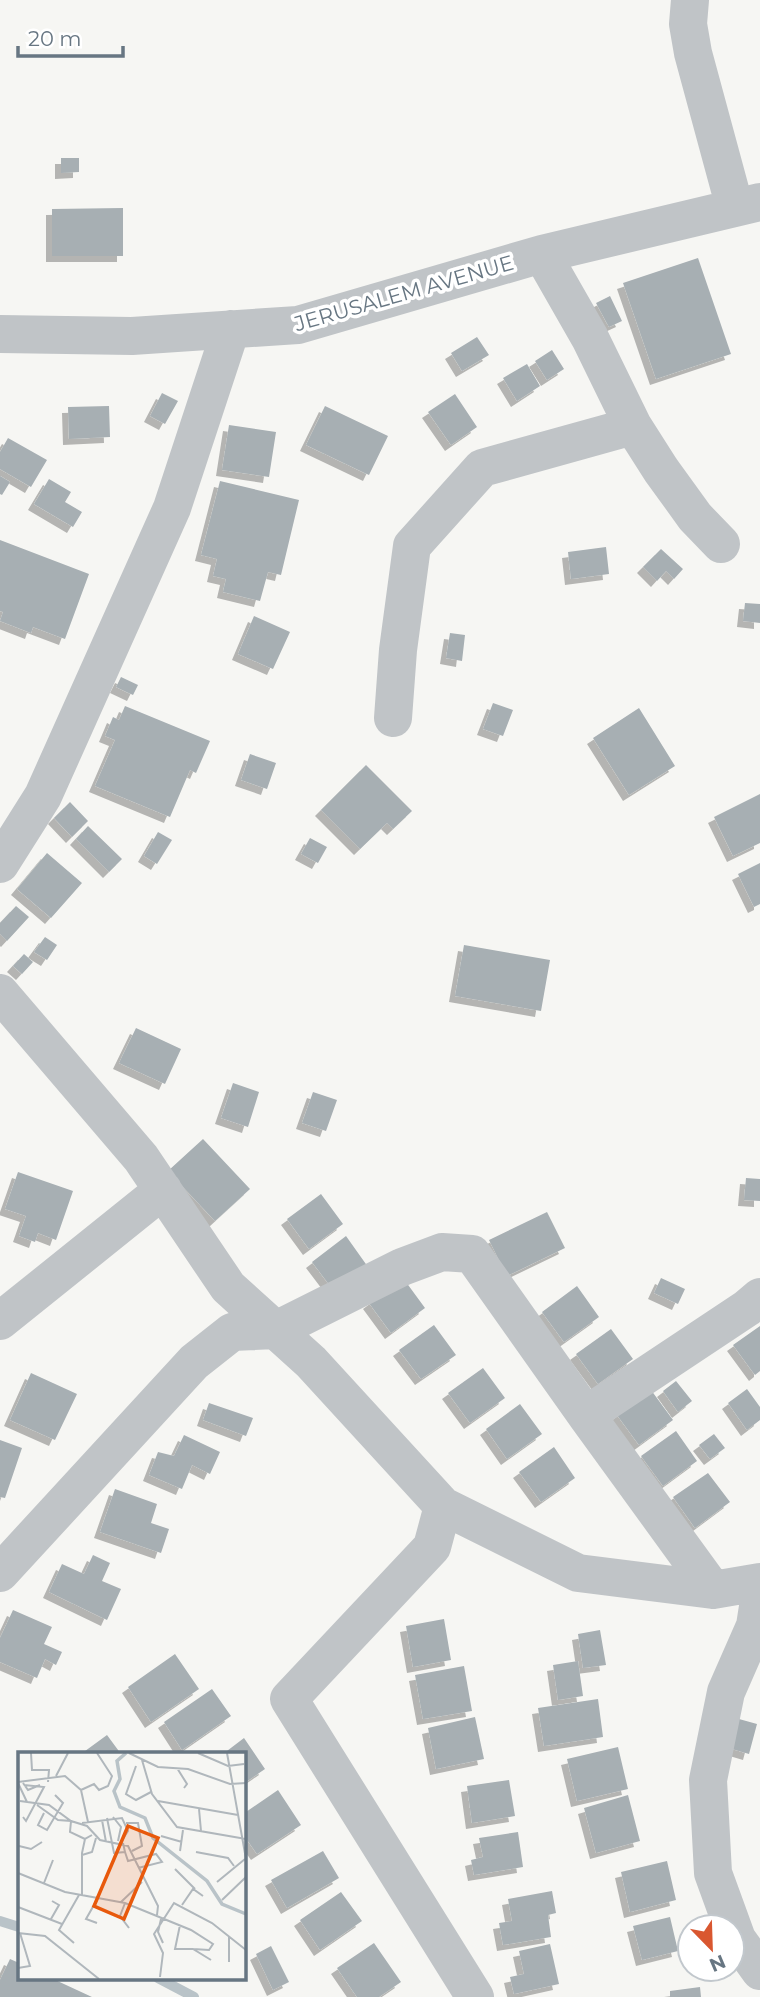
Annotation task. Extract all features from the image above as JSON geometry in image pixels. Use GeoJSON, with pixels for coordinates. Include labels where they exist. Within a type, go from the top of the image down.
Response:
{"type":"FeatureCollection","features":[{"type":"Feature","properties":{"kind":"street"},"geometry":{"type":"LineString","coordinates":[[690,0],[688,24],[693,53],[747,205]]}},
{"type":"Feature","properties":{"kind":"street","name":"JERUSALEM AVENUE"},"geometry":{"type":"LineString","coordinates":[[0,334],[132,336],[298,325],[542,254],[747,205]]}},
{"type":"Feature","properties":{"kind":"street"},"geometry":{"type":"LineString","coordinates":[[542,254],[590,338],[633,426],[695,517],[721,544]]}},
{"type":"Feature","properties":{"kind":"street"},"geometry":{"type":"LineString","coordinates":[[0,864],[43,796],[172,508],[231,329]]}},
{"type":"Feature","properties":{"kind":"street"},"geometry":{"type":"LineString","coordinates":[[393,718],[398,650],[412,546],[482,468],[633,426]]}},
{"type":"Feature","properties":{"kind":"street"},"geometry":{"type":"LineString","coordinates":[[0,993],[141,1158],[228,1287],[312,1362],[443,1506],[578,1573],[713,1590],[760,1582]]}},
{"type":"Feature","properties":{"kind":"street"},"geometry":{"type":"LineString","coordinates":[[0,1321],[163,1190]]}},
{"type":"Feature","properties":{"kind":"street"},"geometry":{"type":"LineString","coordinates":[[0,1573],[194,1362],[232,1332],[276,1330],[402,1267],[442,1252],[472,1254],[713,1590]]}},
{"type":"Feature","properties":{"kind":"street"},"geometry":{"type":"LineString","coordinates":[[586,1415],[760,1297]]}},
{"type":"Feature","properties":{"kind":"street"},"geometry":{"type":"LineString","coordinates":[[443,1506],[432,1547],[289,1699],[475,1997]]}},
{"type":"Feature","properties":{"kind":"street"},"geometry":{"type":"LineString","coordinates":[[760,1594],[755,1626],[726,1692],[708,1780],[713,1873],[737,1939],[760,1971]]}},
{"type":"Feature","properties":{"kind":"building"},"geometry":{"type":"Polygon","coordinates":[[[61,158],[79,158],[79,172],[61,173],[61,158]]]}},
{"type":"Feature","properties":{"kind":"building"},"geometry":{"type":"Polygon","coordinates":[[[123,208],[123,256],[52,256],[52,209],[123,208]]]}},
{"type":"Feature","properties":{"kind":"building"},"geometry":{"type":"Polygon","coordinates":[[[698,258],[731,354],[656,379],[623,283],[698,258]]]}},
{"type":"Feature","properties":{"kind":"building"},"geometry":{"type":"Polygon","coordinates":[[[610,296],[622,321],[609,327],[596,303],[610,296]]]}},
{"type":"Feature","properties":{"kind":"building"},"geometry":{"type":"Polygon","coordinates":[[[477,337],[489,355],[462,371],[451,353],[477,337]]]}},
{"type":"Feature","properties":{"kind":"building"},"geometry":{"type":"Polygon","coordinates":[[[552,350],[564,369],[547,380],[535,361],[552,350]]]}},
{"type":"Feature","properties":{"kind":"building"},"geometry":{"type":"Polygon","coordinates":[[[527,364],[540,386],[517,401],[503,378],[527,364]]]}},
{"type":"Feature","properties":{"kind":"building"},"geometry":{"type":"Polygon","coordinates":[[[162,393],[178,401],[165,424],[150,416],[162,393]]]}},
{"type":"Feature","properties":{"kind":"building"},"geometry":{"type":"Polygon","coordinates":[[[455,394],[477,427],[451,445],[428,412],[455,394]]]}},
{"type":"Feature","properties":{"kind":"building"},"geometry":{"type":"Polygon","coordinates":[[[109,406],[110,437],[69,439],[68,407],[109,406]]]}},
{"type":"Feature","properties":{"kind":"building"},"geometry":{"type":"Polygon","coordinates":[[[325,406],[388,436],[369,475],[306,445],[325,406]]]}},
{"type":"Feature","properties":{"kind":"building"},"geometry":{"type":"Polygon","coordinates":[[[229,425],[276,432],[269,477],[222,470],[229,425]]]}},
{"type":"Feature","properties":{"kind":"building"},"geometry":{"type":"Polygon","coordinates":[[[8,438],[47,460],[31,487],[0,469],[0,452],[8,438]]]}},
{"type":"Feature","properties":{"kind":"building"},"geometry":{"type":"Polygon","coordinates":[[[0,476],[10,482],[2,495],[0,494],[0,476]]]}},
{"type":"Feature","properties":{"kind":"building"},"geometry":{"type":"Polygon","coordinates":[[[49,479],[71,492],[65,502],[82,512],[73,527],[34,504],[49,479]]]}},
{"type":"Feature","properties":{"kind":"building"},"geometry":{"type":"Polygon","coordinates":[[[220,481],[299,500],[281,575],[268,572],[260,601],[223,592],[226,579],[213,576],[217,559],[201,555],[220,481]]]}},
{"type":"Feature","properties":{"kind":"building"},"geometry":{"type":"Polygon","coordinates":[[[0,540],[89,574],[65,639],[33,627],[31,633],[0,621],[3,612],[0,611],[0,540]]]}},
{"type":"Feature","properties":{"kind":"building"},"geometry":{"type":"Polygon","coordinates":[[[606,547],[609,574],[571,579],[568,552],[606,547]]]}},
{"type":"Feature","properties":{"kind":"building"},"geometry":{"type":"Polygon","coordinates":[[[661,549],[683,569],[674,579],[666,571],[657,581],[643,567],[661,549]]]}},
{"type":"Feature","properties":{"kind":"building"},"geometry":{"type":"Polygon","coordinates":[[[745,603],[760,604],[760,623],[743,621],[745,603]]]}},
{"type":"Feature","properties":{"kind":"building"},"geometry":{"type":"Polygon","coordinates":[[[254,616],[290,632],[273,669],[238,654],[254,616]]]}},
{"type":"Feature","properties":{"kind":"building"},"geometry":{"type":"Polygon","coordinates":[[[450,633],[465,635],[462,661],[446,658],[450,633]]]}},
{"type":"Feature","properties":{"kind":"building"},"geometry":{"type":"Polygon","coordinates":[[[121,677],[138,685],[133,695],[116,687],[121,677]]]}},
{"type":"Feature","properties":{"kind":"building"},"geometry":{"type":"Polygon","coordinates":[[[493,703],[513,710],[503,736],[483,729],[493,703]]]}},
{"type":"Feature","properties":{"kind":"building"},"geometry":{"type":"Polygon","coordinates":[[[125,706],[210,741],[196,773],[190,770],[170,817],[95,786],[115,740],[105,736],[113,717],[119,720],[125,706]]]}},
{"type":"Feature","properties":{"kind":"building"},"geometry":{"type":"Polygon","coordinates":[[[639,708],[675,766],[629,795],[593,738],[639,708]]]}},
{"type":"Feature","properties":{"kind":"building"},"geometry":{"type":"Polygon","coordinates":[[[250,754],[276,763],[267,789],[241,780],[250,754]]]}},
{"type":"Feature","properties":{"kind":"building"},"geometry":{"type":"Polygon","coordinates":[[[366,765],[412,811],[393,829],[387,823],[360,849],[321,810],[366,765]]]}},
{"type":"Feature","properties":{"kind":"building"},"geometry":{"type":"Polygon","coordinates":[[[760,794],[760,843],[733,856],[714,817],[760,794]]]}},
{"type":"Feature","properties":{"kind":"building"},"geometry":{"type":"Polygon","coordinates":[[[70,802],[88,821],[72,837],[54,818],[70,802]]]}},
{"type":"Feature","properties":{"kind":"building"},"geometry":{"type":"Polygon","coordinates":[[[88,826],[122,859],[109,872],[76,839],[88,826]]]}},
{"type":"Feature","properties":{"kind":"building"},"geometry":{"type":"Polygon","coordinates":[[[158,832],[172,840],[157,864],[144,856],[158,832]]]}},
{"type":"Feature","properties":{"kind":"building"},"geometry":{"type":"Polygon","coordinates":[[[310,838],[327,847],[318,863],[301,854],[310,838]]]}},
{"type":"Feature","properties":{"kind":"building"},"geometry":{"type":"Polygon","coordinates":[[[47,853],[82,883],[51,918],[17,889],[47,853]]]}},
{"type":"Feature","properties":{"kind":"building"},"geometry":{"type":"Polygon","coordinates":[[[760,863],[760,904],[754,907],[738,874],[760,863]]]}},
{"type":"Feature","properties":{"kind":"building"},"geometry":{"type":"Polygon","coordinates":[[[16,906],[29,917],[7,941],[0,934],[0,923],[16,906]]]}},
{"type":"Feature","properties":{"kind":"building"},"geometry":{"type":"Polygon","coordinates":[[[45,937],[57,945],[47,960],[34,952],[45,937]]]}},
{"type":"Feature","properties":{"kind":"building"},"geometry":{"type":"Polygon","coordinates":[[[464,945],[550,960],[541,1011],[455,996],[464,945]]]}},
{"type":"Feature","properties":{"kind":"building"},"geometry":{"type":"Polygon","coordinates":[[[24,954],[33,962],[22,974],[13,966],[24,954]]]}},
{"type":"Feature","properties":{"kind":"building"},"geometry":{"type":"Polygon","coordinates":[[[136,1028],[181,1049],[165,1084],[119,1063],[136,1028]]]}},
{"type":"Feature","properties":{"kind":"building"},"geometry":{"type":"Polygon","coordinates":[[[233,1083],[259,1092],[248,1127],[221,1118],[233,1083]]]}},
{"type":"Feature","properties":{"kind":"building"},"geometry":{"type":"Polygon","coordinates":[[[313,1092],[337,1100],[326,1131],[302,1123],[313,1092]]]}},
{"type":"Feature","properties":{"kind":"building"},"geometry":{"type":"Polygon","coordinates":[[[203,1139],[250,1189],[215,1221],[168,1171],[203,1139]]]}},
{"type":"Feature","properties":{"kind":"building"},"geometry":{"type":"Polygon","coordinates":[[[18,1172],[73,1191],[56,1240],[38,1233],[35,1242],[19,1236],[26,1216],[5,1209],[18,1172]]]}},
{"type":"Feature","properties":{"kind":"building"},"geometry":{"type":"Polygon","coordinates":[[[746,1178],[760,1179],[760,1201],[744,1200],[746,1178]]]}},
{"type":"Feature","properties":{"kind":"building"},"geometry":{"type":"Polygon","coordinates":[[[321,1194],[343,1224],[309,1249],[287,1219],[321,1194]]]}},
{"type":"Feature","properties":{"kind":"building"},"geometry":{"type":"Polygon","coordinates":[[[547,1212],[565,1248],[507,1276],[489,1240],[547,1212]]]}},
{"type":"Feature","properties":{"kind":"building"},"geometry":{"type":"Polygon","coordinates":[[[346,1236],[368,1267],[334,1291],[312,1262],[346,1236]]]}},
{"type":"Feature","properties":{"kind":"building"},"geometry":{"type":"Polygon","coordinates":[[[403,1278],[425,1308],[391,1333],[369,1303],[403,1278]]]}},
{"type":"Feature","properties":{"kind":"building"},"geometry":{"type":"Polygon","coordinates":[[[661,1278],[685,1289],[678,1304],[654,1293],[661,1278]]]}},
{"type":"Feature","properties":{"kind":"building"},"geometry":{"type":"Polygon","coordinates":[[[577,1286],[599,1317],[564,1342],[542,1312],[577,1286]]]}},
{"type":"Feature","properties":{"kind":"building"},"geometry":{"type":"Polygon","coordinates":[[[434,1325],[456,1355],[421,1379],[399,1350],[434,1325]]]}},
{"type":"Feature","properties":{"kind":"building"},"geometry":{"type":"Polygon","coordinates":[[[760,1326],[760,1371],[755,1375],[733,1345],[760,1326]]]}},
{"type":"Feature","properties":{"kind":"building"},"geometry":{"type":"Polygon","coordinates":[[[611,1329],[633,1359],[598,1384],[576,1354],[611,1329]]]}},
{"type":"Feature","properties":{"kind":"building"},"geometry":{"type":"Polygon","coordinates":[[[483,1368],[505,1398],[470,1423],[448,1393],[483,1368]]]}},
{"type":"Feature","properties":{"kind":"building"},"geometry":{"type":"Polygon","coordinates":[[[31,1373],[77,1394],[55,1440],[10,1420],[31,1373]]]}},
{"type":"Feature","properties":{"kind":"building"},"geometry":{"type":"Polygon","coordinates":[[[676,1381],[692,1401],[678,1412],[663,1391],[676,1381]]]}},
{"type":"Feature","properties":{"kind":"building"},"geometry":{"type":"Polygon","coordinates":[[[747,1389],[760,1407],[760,1420],[747,1430],[728,1403],[747,1389]]]}},
{"type":"Feature","properties":{"kind":"building"},"geometry":{"type":"Polygon","coordinates":[[[651,1390],[673,1420],[639,1445],[617,1415],[651,1390]]]}},
{"type":"Feature","properties":{"kind":"building"},"geometry":{"type":"Polygon","coordinates":[[[209,1403],[253,1418],[246,1436],[203,1420],[209,1403]]]}},
{"type":"Feature","properties":{"kind":"building"},"geometry":{"type":"Polygon","coordinates":[[[520,1404],[542,1434],[507,1459],[486,1429],[520,1404]]]}},
{"type":"Feature","properties":{"kind":"building"},"geometry":{"type":"Polygon","coordinates":[[[676,1431],[697,1461],[663,1486],[641,1456],[676,1431]]]}},
{"type":"Feature","properties":{"kind":"building"},"geometry":{"type":"Polygon","coordinates":[[[714,1434],[725,1448],[710,1459],[699,1445],[714,1434]]]}},
{"type":"Feature","properties":{"kind":"building"},"geometry":{"type":"Polygon","coordinates":[[[184,1435],[220,1452],[210,1474],[192,1465],[182,1489],[149,1475],[158,1452],[174,1456],[184,1435]]]}},
{"type":"Feature","properties":{"kind":"building"},"geometry":{"type":"Polygon","coordinates":[[[0,1440],[22,1448],[5,1498],[0,1497],[0,1440]]]}},
{"type":"Feature","properties":{"kind":"building"},"geometry":{"type":"Polygon","coordinates":[[[554,1447],[575,1478],[541,1502],[519,1472],[554,1447]]]}},
{"type":"Feature","properties":{"kind":"building"},"geometry":{"type":"Polygon","coordinates":[[[708,1473],[730,1502],[695,1528],[673,1497],[708,1473]]]}},
{"type":"Feature","properties":{"kind":"building"},"geometry":{"type":"Polygon","coordinates":[[[115,1489],[157,1504],[151,1523],[169,1529],[161,1553],[100,1532],[115,1489]]]}},
{"type":"Feature","properties":{"kind":"building"},"geometry":{"type":"Polygon","coordinates":[[[93,1555],[110,1563],[102,1581],[121,1589],[107,1620],[49,1592],[62,1564],[84,1574],[93,1555]]]}},
{"type":"Feature","properties":{"kind":"building"},"geometry":{"type":"Polygon","coordinates":[[[13,1610],[52,1627],[44,1644],[62,1652],[56,1665],[45,1659],[37,1678],[0,1662],[0,1638],[13,1610]]]}},
{"type":"Feature","properties":{"kind":"building"},"geometry":{"type":"Polygon","coordinates":[[[444,1619],[451,1660],[413,1667],[406,1626],[444,1619]]]}},
{"type":"Feature","properties":{"kind":"building"},"geometry":{"type":"Polygon","coordinates":[[[600,1630],[606,1665],[583,1668],[578,1634],[600,1630]]]}},
{"type":"Feature","properties":{"kind":"building"},"geometry":{"type":"Polygon","coordinates":[[[175,1654],[199,1689],[151,1722],[128,1687],[175,1654]]]}},
{"type":"Feature","properties":{"kind":"building"},"geometry":{"type":"Polygon","coordinates":[[[578,1661],[583,1696],[558,1700],[553,1665],[578,1661]]]}},
{"type":"Feature","properties":{"kind":"building"},"geometry":{"type":"Polygon","coordinates":[[[464,1666],[472,1711],[423,1719],[415,1675],[464,1666]]]}},
{"type":"Feature","properties":{"kind":"building"},"geometry":{"type":"Polygon","coordinates":[[[212,1689],[231,1716],[182,1750],[164,1722],[212,1689]]]}},
{"type":"Feature","properties":{"kind":"building"},"geometry":{"type":"Polygon","coordinates":[[[598,1699],[603,1737],[544,1746],[538,1708],[598,1699]]]}},
{"type":"Feature","properties":{"kind":"building"},"geometry":{"type":"Polygon","coordinates":[[[721,1714],[757,1724],[749,1754],[712,1743],[721,1714]]]}},
{"type":"Feature","properties":{"kind":"building"},"geometry":{"type":"Polygon","coordinates":[[[475,1717],[484,1759],[436,1769],[428,1728],[475,1717]]]}},
{"type":"Feature","properties":{"kind":"building"},"geometry":{"type":"Polygon","coordinates":[[[107,1735],[120,1752],[84,1752],[107,1735]]]}},
{"type":"Feature","properties":{"kind":"building"},"geometry":{"type":"Polygon","coordinates":[[[244,1738],[265,1769],[245,1783],[245,1752],[226,1752],[244,1738]]]}},
{"type":"Feature","properties":{"kind":"building"},"geometry":{"type":"Polygon","coordinates":[[[618,1747],[628,1789],[577,1801],[567,1759],[618,1747]]]}},
{"type":"Feature","properties":{"kind":"building"},"geometry":{"type":"Polygon","coordinates":[[[509,1780],[515,1816],[472,1823],[467,1786],[509,1780]]]}},
{"type":"Feature","properties":{"kind":"building"},"geometry":{"type":"Polygon","coordinates":[[[278,1790],[301,1825],[257,1854],[245,1837],[245,1813],[278,1790]]]}},
{"type":"Feature","properties":{"kind":"building"},"geometry":{"type":"Polygon","coordinates":[[[628,1795],[640,1841],[596,1853],[584,1808],[628,1795]]]}},
{"type":"Feature","properties":{"kind":"building"},"geometry":{"type":"Polygon","coordinates":[[[518,1832],[523,1867],[474,1875],[471,1860],[483,1857],[479,1838],[518,1832]]]}},
{"type":"Feature","properties":{"kind":"building"},"geometry":{"type":"Polygon","coordinates":[[[323,1851],[339,1878],[287,1908],[271,1880],[323,1851]]]}},
{"type":"Feature","properties":{"kind":"building"},"geometry":{"type":"Polygon","coordinates":[[[667,1861],[676,1900],[630,1912],[621,1872],[667,1861]]]}},
{"type":"Feature","properties":{"kind":"building"},"geometry":{"type":"Polygon","coordinates":[[[552,1891],[556,1913],[548,1915],[551,1937],[503,1945],[499,1923],[512,1921],[508,1899],[552,1891]]]}},
{"type":"Feature","properties":{"kind":"building"},"geometry":{"type":"Polygon","coordinates":[[[341,1892],[362,1921],[320,1950],[300,1920],[341,1892]]]}},
{"type":"Feature","properties":{"kind":"building"},"geometry":{"type":"Polygon","coordinates":[[[670,1917],[676,1952],[642,1960],[633,1926],[670,1917]]]}},
{"type":"Feature","properties":{"kind":"building"},"geometry":{"type":"Polygon","coordinates":[[[374,1943],[401,1982],[379,1997],[357,1997],[337,1968],[374,1943]]]}},
{"type":"Feature","properties":{"kind":"building"},"geometry":{"type":"Polygon","coordinates":[[[550,1944],[559,1984],[514,1994],[510,1977],[524,1974],[519,1951],[550,1944]]]}},
{"type":"Feature","properties":{"kind":"building"},"geometry":{"type":"Polygon","coordinates":[[[271,1946],[289,1982],[273,1990],[256,1954],[271,1946]]]}},
{"type":"Feature","properties":{"kind":"building"},"geometry":{"type":"Polygon","coordinates":[[[10,1959],[18,1963],[18,1980],[55,1980],[92,1997],[0,1997],[0,1980],[10,1959]]]}},
{"type":"Feature","properties":{"kind":"building"},"geometry":{"type":"Polygon","coordinates":[[[700,1987],[701,1997],[670,1997],[670,1991],[700,1987]]]}},
{"type":"Feature","properties":{"kind":"waterway"},"geometry":{"type":"LineString","coordinates":[[0,1921],[18,1927]]}},
{"type":"Feature","properties":{"kind":"waterway"},"geometry":{"type":"LineString","coordinates":[[162,1980],[194,1997]]}}]}
